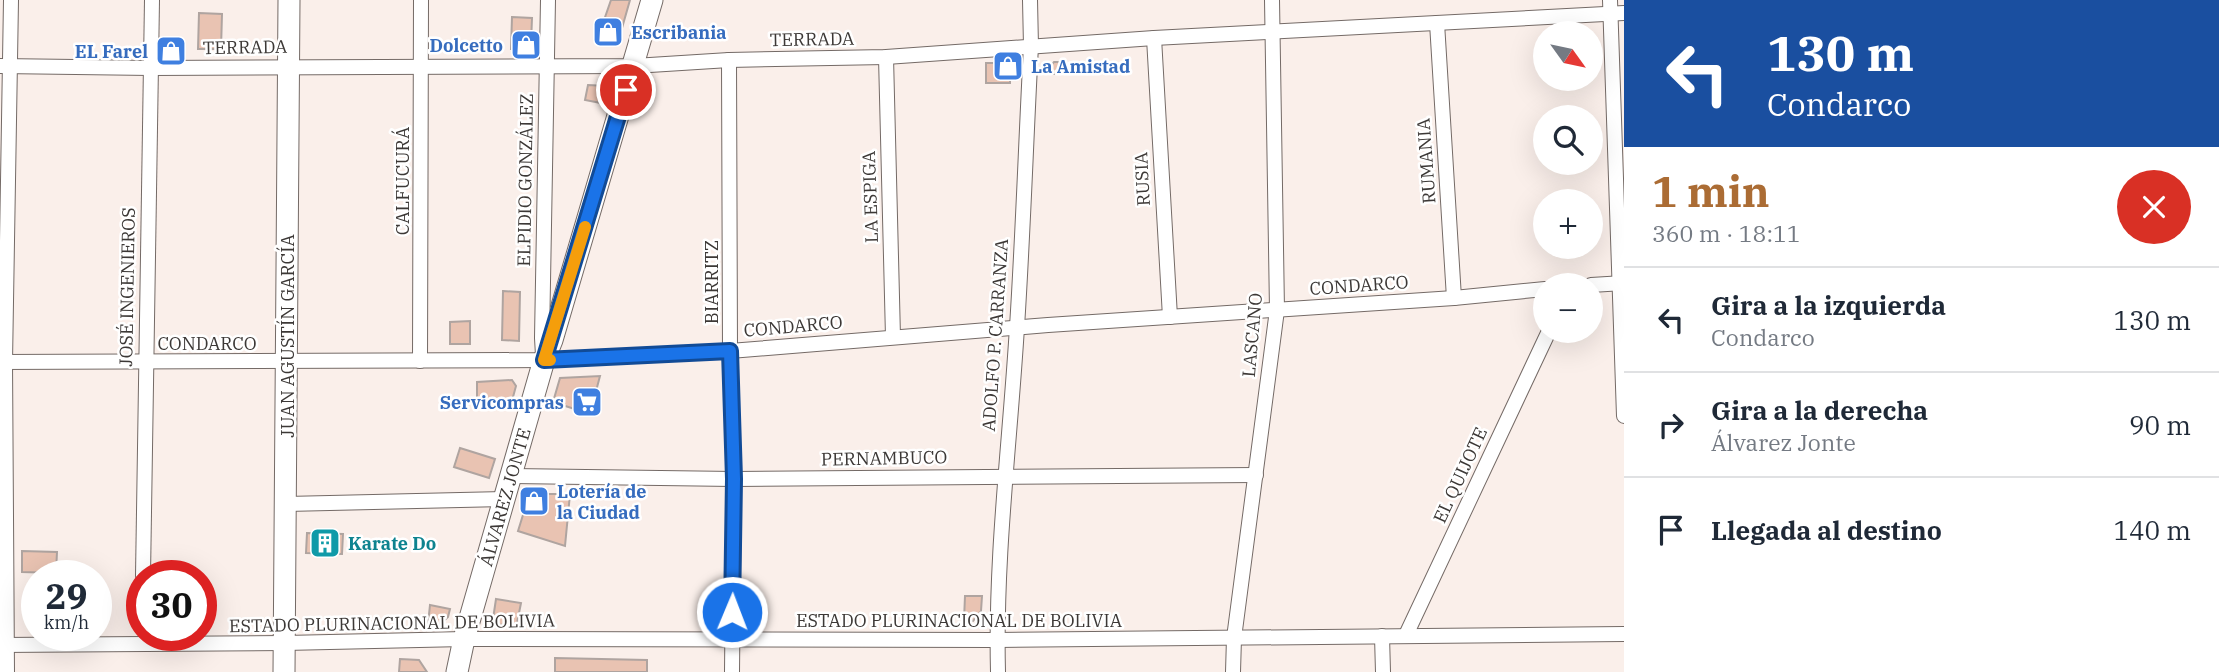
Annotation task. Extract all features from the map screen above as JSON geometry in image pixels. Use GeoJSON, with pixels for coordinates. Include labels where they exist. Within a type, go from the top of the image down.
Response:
{"type":"FeatureCollection","features":[{"type":"Feature","properties":{"kind":"street"},"geometry":{"type":"LineString","coordinates":[[7,672],[3,645],[2,362],[5,66],[11,0]]}},
{"type":"Feature","properties":{"kind":"street","name":"JOSÉ INGENIEROS"},"geometry":{"type":"LineString","coordinates":[[143,560],[152,0]]}},
{"type":"Feature","properties":{"kind":"street","name":"JUAN AGUSTÍN GARCÍA"},"geometry":{"type":"LineString","coordinates":[[284,672],[289,0]]}},
{"type":"Feature","properties":{"kind":"street","name":"CALFUCURÁ"},"geometry":{"type":"LineString","coordinates":[[420,362],[421,0]]}},
{"type":"Feature","properties":{"kind":"street","name":"ELPIDIO GONZÁLEZ"},"geometry":{"type":"LineString","coordinates":[[544,360],[542,338],[548,0]]}},
{"type":"Feature","properties":{"kind":"street","name":"ÁLVAREZ JONTE"},"geometry":{"type":"LineString","coordinates":[[457,672],[464,639],[544,360],[652,0]]}},
{"type":"Feature","properties":{"kind":"street","name":"ADOLFO P. CARRANZA"},"geometry":{"type":"LineString","coordinates":[[998,672],[997,640],[1005,475],[1017,328],[1031,46],[1030,0]]}},
{"type":"Feature","properties":{"kind":"street","name":"LASCANO"},"geometry":{"type":"LineString","coordinates":[[1233,672],[1234,638],[1277,310],[1272,0]]}},
{"type":"Feature","properties":{"kind":"street"},"geometry":{"type":"LineString","coordinates":[[1615,9],[1624,416]]}},
{"type":"Feature","properties":{"kind":"street","name":"TERRADA"},"geometry":{"type":"LineString","coordinates":[[5,66],[634,66],[729,60],[886,57],[1154,38],[1437,23],[1615,9]]}},
{"type":"Feature","properties":{"kind":"street","name":"RUMANIA"},"geometry":{"type":"LineString","coordinates":[[1437,23],[1454,298]]}},
{"type":"Feature","properties":{"kind":"street","name":"RUSIA"},"geometry":{"type":"LineString","coordinates":[[1154,38],[1170,317]]}},
{"type":"Feature","properties":{"kind":"street","name":"LA ESPIGA"},"geometry":{"type":"LineString","coordinates":[[886,57],[893,337]]}},
{"type":"Feature","properties":{"kind":"street","name":"BIARRITZ"},"geometry":{"type":"LineString","coordinates":[[729,60],[730,351],[734,479],[732,672]]}},
{"type":"Feature","properties":{"kind":"street"},"geometry":{"type":"LineString","coordinates":[[1603,285],[1623,285]]}},
{"type":"Feature","properties":{"kind":"street","name":"CONDARCO"},"geometry":{"type":"LineString","coordinates":[[2,362],[544,360],[730,351],[1533,290]]}},
{"type":"Feature","properties":{"kind":"street","name":"EL QUIJOTE"},"geometry":{"type":"LineString","coordinates":[[1406,635],[1543,343]]}},
{"type":"Feature","properties":{"kind":"street","name":"PERNAMBUCO"},"geometry":{"type":"LineString","coordinates":[[512,476],[734,479],[1256,475]]}},
{"type":"Feature","properties":{"kind":"street"},"geometry":{"type":"LineString","coordinates":[[286,504],[504,499]]}},
{"type":"Feature","properties":{"kind":"street","name":"ESTADO PLURINACIONAL DE BOLIVIA"},"geometry":{"type":"LineString","coordinates":[[217,642],[997,640],[1624,634]]}},
{"type":"Feature","properties":{"kind":"street"},"geometry":{"type":"LineString","coordinates":[[1382,636],[1382,672]]}},
{"type":"Feature","properties":{"kind":"street","name":"ESTADO PLURINACIONAL DE BOLIVIA"},"geometry":{"type":"LineString","coordinates":[[3,645],[126,641]]}},
{"type":"Feature","properties":{"kind":"building"},"geometry":{"type":"Polygon","coordinates":[[[611,0],[630,0],[618,42],[595,36],[611,0]]]}},
{"type":"Feature","properties":{"kind":"building"},"geometry":{"type":"Polygon","coordinates":[[[199,13],[222,14],[221,49],[198,49],[199,13]]]}},
{"type":"Feature","properties":{"kind":"building"},"geometry":{"type":"Polygon","coordinates":[[[512,17],[532,18],[531,44],[524,49],[511,49],[512,17]]]}},
{"type":"Feature","properties":{"kind":"building","name":"EL Farel"},"geometry":{"type":"Polygon","coordinates":[[[177,41],[177,55],[169,55],[161,47],[161,42],[177,41]]]}},
{"type":"Feature","properties":{"kind":"building"},"geometry":{"type":"Polygon","coordinates":[[[1054,62],[1064,62],[1064,74],[1050,74],[1050,67],[1054,62]]]}},
{"type":"Feature","properties":{"kind":"building"},"geometry":{"type":"Polygon","coordinates":[[[986,63],[1010,63],[1010,83],[986,83],[986,63]]]}},
{"type":"Feature","properties":{"kind":"building"},"geometry":{"type":"Polygon","coordinates":[[[588,85],[606,86],[601,103],[585,100],[588,85]]]}},
{"type":"Feature","properties":{"kind":"building"},"geometry":{"type":"Polygon","coordinates":[[[503,291],[520,292],[519,341],[502,340],[503,291]]]}},
{"type":"Feature","properties":{"kind":"building"},"geometry":{"type":"Polygon","coordinates":[[[470,321],[470,344],[450,344],[450,322],[470,321]]]}},
{"type":"Feature","properties":{"kind":"building"},"geometry":{"type":"Polygon","coordinates":[[[600,376],[590,414],[553,402],[560,378],[600,376]]]}},
{"type":"Feature","properties":{"kind":"building"},"geometry":{"type":"Polygon","coordinates":[[[512,380],[516,386],[510,408],[477,401],[477,382],[512,380]]]}},
{"type":"Feature","properties":{"kind":"building"},"geometry":{"type":"Polygon","coordinates":[[[460,448],[495,459],[489,478],[454,467],[460,448]]]}},
{"type":"Feature","properties":{"kind":"building"},"geometry":{"type":"Polygon","coordinates":[[[537,494],[570,494],[565,546],[518,531],[527,502],[537,494]]]}},
{"type":"Feature","properties":{"kind":"building","name":"Karate Do"},"geometry":{"type":"Polygon","coordinates":[[[307,533],[343,534],[342,554],[306,553],[307,533]]]}},
{"type":"Feature","properties":{"kind":"building"},"geometry":{"type":"Polygon","coordinates":[[[22,551],[57,552],[57,560],[22,560],[22,551]]]}},
{"type":"Feature","properties":{"kind":"building"},"geometry":{"type":"Polygon","coordinates":[[[965,596],[982,596],[981,611],[973,621],[964,620],[965,596]]]}},
{"type":"Feature","properties":{"kind":"building"},"geometry":{"type":"Polygon","coordinates":[[[496,599],[521,603],[517,623],[499,625],[493,619],[496,599]]]}},
{"type":"Feature","properties":{"kind":"building"},"geometry":{"type":"Polygon","coordinates":[[[430,605],[450,609],[448,617],[439,625],[428,624],[430,605]]]}},
{"type":"Feature","properties":{"kind":"building"},"geometry":{"type":"Polygon","coordinates":[[[555,658],[647,660],[647,672],[555,672],[555,658]]]}},
{"type":"Feature","properties":{"kind":"building"},"geometry":{"type":"Polygon","coordinates":[[[400,659],[419,660],[427,672],[399,672],[400,659]]]}},
{"type":"Feature","properties":{"kind":"slow traffic"},"geometry":{"type":"LineString","coordinates":[[550,360],[544,360],[585,227]]}},
{"type":"Feature","properties":{"kind":"place","name":"Escribania"},"geometry":{"type":"Point","coordinates":[608,32]}},
{"type":"Feature","properties":{"kind":"place","name":"Dolcetto"},"geometry":{"type":"Point","coordinates":[526,45]}},
{"type":"Feature","properties":{"kind":"place","name":"EL Farel"},"geometry":{"type":"Point","coordinates":[171,51]}},
{"type":"Feature","properties":{"kind":"place","name":"La Amistad"},"geometry":{"type":"Point","coordinates":[1008,66]}},
{"type":"Feature","properties":{"kind":"place","name":"Servicompras"},"geometry":{"type":"Point","coordinates":[587,402]}},
{"type":"Feature","properties":{"kind":"place","name":"Lotería de la Ciudad"},"geometry":{"type":"Point","coordinates":[534,501]}},
{"type":"Feature","properties":{"kind":"place","name":"Karate Do"},"geometry":{"type":"Point","coordinates":[325,543]}},
{"type":"Feature","properties":{"kind":"route"},"geometry":{"type":"LineString","coordinates":[[626,90],[544,360],[730,351],[734,479],[732,612]]}}]}
